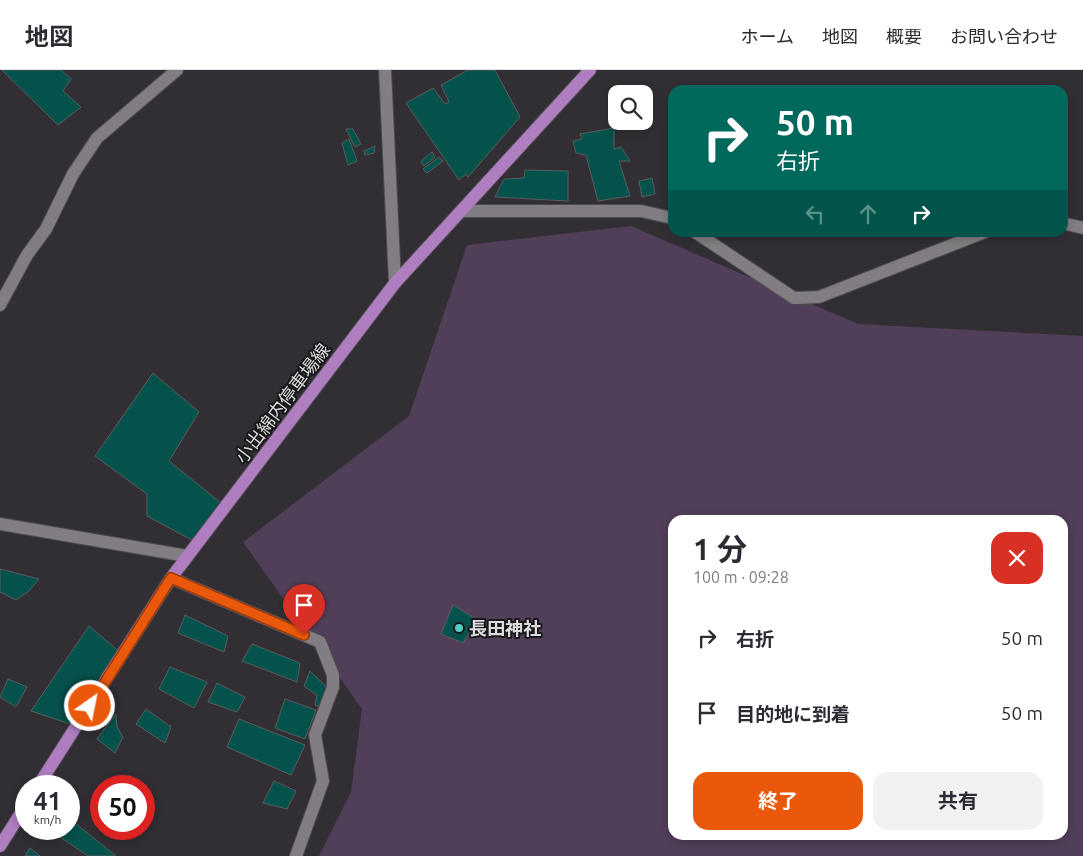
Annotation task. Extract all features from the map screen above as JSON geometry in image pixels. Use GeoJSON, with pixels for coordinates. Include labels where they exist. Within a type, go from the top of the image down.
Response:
{"type":"FeatureCollection","features":[{"type":"Feature","properties":{"kind":"main road","name":"小出綿内停車場線"},"geometry":{"type":"LineString","coordinates":[[45,775],[171,578],[395,283],[590,70]]}},
{"type":"Feature","properties":{"kind":"main road"},"geometry":{"type":"LineString","coordinates":[[0,846],[15,822]]}},
{"type":"Feature","properties":{"kind":"street"},"geometry":{"type":"LineString","coordinates":[[0,305],[27,255],[46,229],[73,174],[97,138],[177,70]]}},
{"type":"Feature","properties":{"kind":"street"},"geometry":{"type":"LineString","coordinates":[[385,70],[395,283]]}},
{"type":"Feature","properties":{"kind":"street"},"geometry":{"type":"LineString","coordinates":[[460,211],[641,211],[668,217]]}},
{"type":"Feature","properties":{"kind":"street"},"geometry":{"type":"LineString","coordinates":[[1068,224],[1083,228]]}},
{"type":"Feature","properties":{"kind":"street"},"geometry":{"type":"LineString","coordinates":[[702,237],[794,298],[819,297],[972,237]]}},
{"type":"Feature","properties":{"kind":"street"},"geometry":{"type":"LineString","coordinates":[[0,524],[187,556]]}},
{"type":"Feature","properties":{"kind":"street"},"geometry":{"type":"LineString","coordinates":[[171,578],[320,642],[332,675],[333,687],[315,735],[323,781],[296,856]]}},
{"type":"Feature","properties":{"kind":"shaded area"},"geometry":{"type":"Polygon","coordinates":[[[631,226],[858,324],[1083,336],[1083,856],[319,856],[351,792],[362,709],[243,542],[409,416],[467,245],[631,226]]]}},
{"type":"Feature","properties":{"kind":"building"},"geometry":{"type":"Polygon","coordinates":[[[2,70],[61,70],[71,79],[63,91],[81,107],[58,125],[2,70]]]}},
{"type":"Feature","properties":{"kind":"building"},"geometry":{"type":"Polygon","coordinates":[[[468,70],[495,70],[520,117],[468,177],[466,174],[459,180],[406,103],[433,88],[445,104],[449,102],[441,85],[468,70]]]}},
{"type":"Feature","properties":{"kind":"building"},"geometry":{"type":"Polygon","coordinates":[[[346,129],[353,129],[361,144],[355,147],[346,129]]]}},
{"type":"Feature","properties":{"kind":"building"},"geometry":{"type":"Polygon","coordinates":[[[608,129],[614,130],[614,149],[621,147],[630,161],[619,161],[630,196],[598,201],[586,155],[576,153],[573,141],[582,139],[580,134],[608,129]]]}},
{"type":"Feature","properties":{"kind":"building"},"geometry":{"type":"Polygon","coordinates":[[[349,139],[357,161],[348,165],[342,143],[349,139]]]}},
{"type":"Feature","properties":{"kind":"building"},"geometry":{"type":"Polygon","coordinates":[[[375,146],[374,153],[365,155],[364,151],[375,146]]]}},
{"type":"Feature","properties":{"kind":"building"},"geometry":{"type":"Polygon","coordinates":[[[432,152],[435,157],[424,166],[421,161],[432,152]]]}},
{"type":"Feature","properties":{"kind":"building"},"geometry":{"type":"Polygon","coordinates":[[[439,157],[443,161],[427,173],[423,169],[439,157]]]}},
{"type":"Feature","properties":{"kind":"building"},"geometry":{"type":"Polygon","coordinates":[[[525,170],[568,171],[568,201],[495,197],[504,179],[524,178],[525,170]]]}},
{"type":"Feature","properties":{"kind":"building"},"geometry":{"type":"Polygon","coordinates":[[[652,178],[655,194],[642,197],[639,181],[652,178]]]}},
{"type":"Feature","properties":{"kind":"building"},"geometry":{"type":"Polygon","coordinates":[[[153,373],[199,412],[169,461],[221,503],[192,540],[147,516],[147,494],[95,456],[153,373]]]}},
{"type":"Feature","properties":{"kind":"building"},"geometry":{"type":"Polygon","coordinates":[[[0,569],[39,579],[29,591],[16,600],[0,592],[0,569]]]}},
{"type":"Feature","properties":{"kind":"building"},"geometry":{"type":"Polygon","coordinates":[[[453,605],[477,620],[463,643],[441,634],[453,605]]]}},
{"type":"Feature","properties":{"kind":"building"},"geometry":{"type":"Polygon","coordinates":[[[185,615],[228,636],[224,652],[178,633],[185,615]]]}},
{"type":"Feature","properties":{"kind":"building"},"geometry":{"type":"Polygon","coordinates":[[[89,626],[121,653],[76,726],[31,711],[89,626]]]}},
{"type":"Feature","properties":{"kind":"building"},"geometry":{"type":"Polygon","coordinates":[[[252,644],[300,663],[297,682],[242,661],[252,644]]]}},
{"type":"Feature","properties":{"kind":"building"},"geometry":{"type":"Polygon","coordinates":[[[170,667],[207,682],[194,708],[159,689],[170,667]]]}},
{"type":"Feature","properties":{"kind":"building"},"geometry":{"type":"Polygon","coordinates":[[[310,671],[335,695],[329,709],[315,705],[317,695],[304,686],[310,671]]]}},
{"type":"Feature","properties":{"kind":"building"},"geometry":{"type":"Polygon","coordinates":[[[8,679],[27,687],[16,707],[0,697],[8,679]]]}},
{"type":"Feature","properties":{"kind":"building"},"geometry":{"type":"Polygon","coordinates":[[[217,683],[245,697],[237,712],[208,702],[217,683]]]}},
{"type":"Feature","properties":{"kind":"building"},"geometry":{"type":"Polygon","coordinates":[[[285,699],[316,710],[305,739],[275,728],[285,699]]]}},
{"type":"Feature","properties":{"kind":"building"},"geometry":{"type":"Polygon","coordinates":[[[146,709],[171,727],[165,743],[136,724],[146,709]]]}},
{"type":"Feature","properties":{"kind":"building"},"geometry":{"type":"Polygon","coordinates":[[[116,714],[117,727],[123,737],[115,753],[97,739],[116,714]]]}},
{"type":"Feature","properties":{"kind":"building"},"geometry":{"type":"Polygon","coordinates":[[[239,719],[305,745],[291,775],[227,747],[239,719]]]}},
{"type":"Feature","properties":{"kind":"building"},"geometry":{"type":"Polygon","coordinates":[[[274,781],[296,791],[287,809],[263,803],[274,781]]]}},
{"type":"Feature","properties":{"kind":"building"},"geometry":{"type":"Polygon","coordinates":[[[80,827],[90,835],[90,840],[96,840],[116,856],[88,856],[64,840],[80,840],[80,827]]]}},
{"type":"Feature","properties":{"kind":"building"},"geometry":{"type":"Polygon","coordinates":[[[30,848],[40,856],[25,856],[30,848]]]}},
{"type":"Feature","properties":{"kind":"place","name":"長田神社"},"geometry":{"type":"Point","coordinates":[459,628]}},
{"type":"Feature","properties":{"kind":"route"},"geometry":{"type":"LineString","coordinates":[[90,706],[171,578],[304,635]]}}]}
